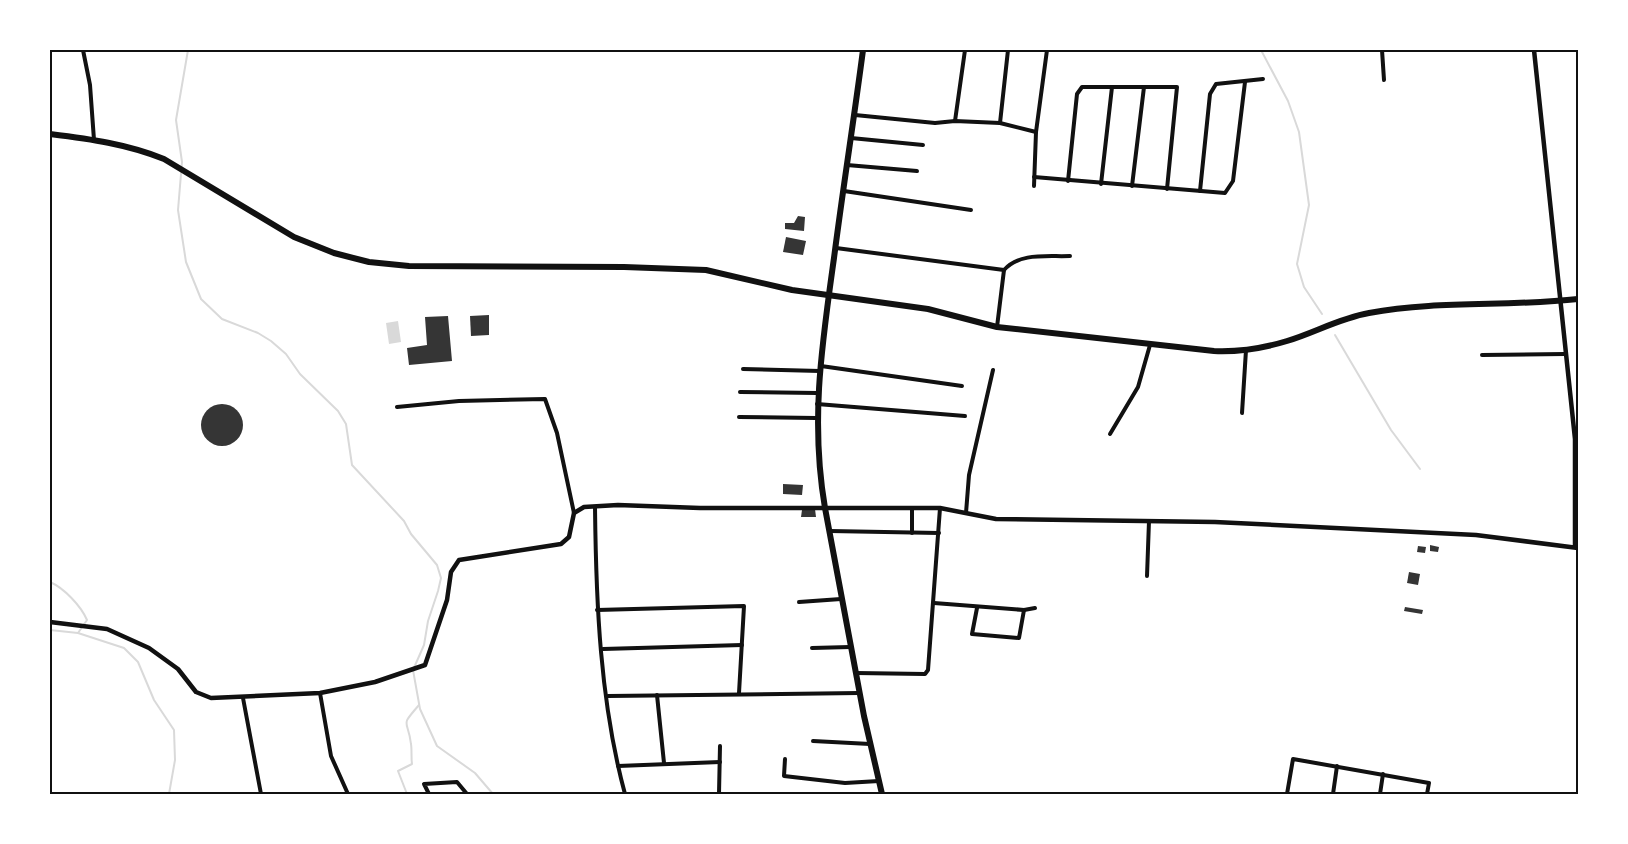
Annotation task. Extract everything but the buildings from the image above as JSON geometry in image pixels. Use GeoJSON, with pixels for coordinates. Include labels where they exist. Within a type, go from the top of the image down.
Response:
{"type":"FeatureCollection","features":[{"type":"Feature","properties":{"kind":"main road"},"geometry":{"type":"LineString","coordinates":[[863,50],[829,294],[816,418],[820,478],[829,531],[882,795]]}},
{"type":"Feature","properties":{"kind":"main road"},"geometry":{"type":"LineString","coordinates":[[50,134],[125,144],[164,159],[294,237],[334,253],[369,262],[409,266],[693,269],[731,274],[792,290],[928,309],[997,327],[1214,351],[1246,350],[1287,341],[1333,323],[1370,312],[1446,304],[1578,299]]}},
{"type":"Feature","properties":{"kind":"street"},"geometry":{"type":"LineString","coordinates":[[83,50],[90,85],[94,140]]}},
{"type":"Feature","properties":{"kind":"street"},"geometry":{"type":"LineString","coordinates":[[955,121],[965,50]]}},
{"type":"Feature","properties":{"kind":"street"},"geometry":{"type":"LineString","coordinates":[[1000,123],[1008,50]]}},
{"type":"Feature","properties":{"kind":"street"},"geometry":{"type":"LineString","coordinates":[[1034,186],[1036,132],[1047,50]]}},
{"type":"Feature","properties":{"kind":"street"},"geometry":{"type":"LineString","coordinates":[[1382,50],[1384,80]]}},
{"type":"Feature","properties":{"kind":"street"},"geometry":{"type":"LineString","coordinates":[[574,513],[584,507],[646,505],[700,508],[940,508],[996,519],[1149,521],[1476,535],[1577,547],[1575,439],[1534,50]]}},
{"type":"Feature","properties":{"kind":"street"},"geometry":{"type":"LineString","coordinates":[[1200,191],[1210,94],[1216,84],[1263,79]]}},
{"type":"Feature","properties":{"kind":"street"},"geometry":{"type":"LineString","coordinates":[[1034,177],[1225,193],[1233,181],[1245,82]]}},
{"type":"Feature","properties":{"kind":"street"},"geometry":{"type":"LineString","coordinates":[[1068,181],[1077,94],[1082,87],[1177,87],[1167,189]]}},
{"type":"Feature","properties":{"kind":"street"},"geometry":{"type":"LineString","coordinates":[[1101,184],[1112,87]]}},
{"type":"Feature","properties":{"kind":"street"},"geometry":{"type":"LineString","coordinates":[[1132,186],[1144,87]]}},
{"type":"Feature","properties":{"kind":"street"},"geometry":{"type":"LineString","coordinates":[[854,115],[935,123],[955,121],[1000,123],[1036,132]]}},
{"type":"Feature","properties":{"kind":"street"},"geometry":{"type":"LineString","coordinates":[[850,138],[923,145]]}},
{"type":"Feature","properties":{"kind":"street"},"geometry":{"type":"LineString","coordinates":[[846,165],[917,171]]}},
{"type":"Feature","properties":{"kind":"street"},"geometry":{"type":"LineString","coordinates":[[843,190],[971,210]]}},
{"type":"Feature","properties":{"kind":"street"},"geometry":{"type":"LineString","coordinates":[[835,248],[1004,270]]}},
{"type":"Feature","properties":{"kind":"street"},"geometry":{"type":"LineString","coordinates":[[997,327],[1004,270],[1010,263],[1030,257],[1070,256]]}},
{"type":"Feature","properties":{"kind":"street"},"geometry":{"type":"LineString","coordinates":[[1110,434],[1138,387],[1150,345]]}},
{"type":"Feature","properties":{"kind":"street"},"geometry":{"type":"LineString","coordinates":[[1242,413],[1246,350]]}},
{"type":"Feature","properties":{"kind":"street"},"geometry":{"type":"LineString","coordinates":[[1482,355],[1565,354]]}},
{"type":"Feature","properties":{"kind":"street"},"geometry":{"type":"LineString","coordinates":[[743,369],[820,368],[962,386]]}},
{"type":"Feature","properties":{"kind":"street"},"geometry":{"type":"LineString","coordinates":[[966,513],[971,466],[993,370]]}},
{"type":"Feature","properties":{"kind":"street"},"geometry":{"type":"LineString","coordinates":[[740,392],[817,393]]}},
{"type":"Feature","properties":{"kind":"street"},"geometry":{"type":"LineString","coordinates":[[50,622],[107,629],[159,653],[178,669],[196,692],[204,696],[243,698],[320,693],[406,673],[425,665],[447,600],[454,564],[468,557],[561,544],[569,537],[574,513],[557,433],[545,399],[459,401],[397,407]]}},
{"type":"Feature","properties":{"kind":"street"},"geometry":{"type":"LineString","coordinates":[[816,404],[965,416]]}},
{"type":"Feature","properties":{"kind":"street"},"geometry":{"type":"LineString","coordinates":[[739,417],[816,418]]}},
{"type":"Feature","properties":{"kind":"street"},"geometry":{"type":"LineString","coordinates":[[595,507],[597,610],[618,766],[625,795]]}},
{"type":"Feature","properties":{"kind":"street"},"geometry":{"type":"LineString","coordinates":[[912,508],[912,532]]}},
{"type":"Feature","properties":{"kind":"street"},"geometry":{"type":"LineString","coordinates":[[856,673],[925,674],[928,670],[940,508]]}},
{"type":"Feature","properties":{"kind":"street"},"geometry":{"type":"LineString","coordinates":[[1147,576],[1149,521]]}},
{"type":"Feature","properties":{"kind":"street"},"geometry":{"type":"LineString","coordinates":[[829,531],[939,533]]}},
{"type":"Feature","properties":{"kind":"street"},"geometry":{"type":"LineString","coordinates":[[799,602],[841,599]]}},
{"type":"Feature","properties":{"kind":"street"},"geometry":{"type":"LineString","coordinates":[[934,603],[977,608],[1024,610],[1035,608]]}},
{"type":"Feature","properties":{"kind":"street"},"geometry":{"type":"LineString","coordinates":[[597,610],[744,606],[739,693]]}},
{"type":"Feature","properties":{"kind":"street"},"geometry":{"type":"LineString","coordinates":[[977,608],[972,634],[1019,638],[1024,610]]}},
{"type":"Feature","properties":{"kind":"street"},"geometry":{"type":"LineString","coordinates":[[603,649],[742,645]]}},
{"type":"Feature","properties":{"kind":"street"},"geometry":{"type":"LineString","coordinates":[[812,648],[851,647]]}},
{"type":"Feature","properties":{"kind":"street"},"geometry":{"type":"LineString","coordinates":[[320,693],[331,756],[348,795]]}},
{"type":"Feature","properties":{"kind":"street"},"geometry":{"type":"LineString","coordinates":[[608,696],[860,693]]}},
{"type":"Feature","properties":{"kind":"street"},"geometry":{"type":"LineString","coordinates":[[657,695],[664,763]]}},
{"type":"Feature","properties":{"kind":"street"},"geometry":{"type":"LineString","coordinates":[[243,698],[261,795]]}},
{"type":"Feature","properties":{"kind":"street"},"geometry":{"type":"LineString","coordinates":[[813,741],[870,744]]}},
{"type":"Feature","properties":{"kind":"street"},"geometry":{"type":"LineString","coordinates":[[719,795],[720,746]]}},
{"type":"Feature","properties":{"kind":"street"},"geometry":{"type":"LineString","coordinates":[[785,759],[784,776],[845,783],[879,781]]}},
{"type":"Feature","properties":{"kind":"street"},"geometry":{"type":"LineString","coordinates":[[1287,795],[1293,759],[1429,783],[1427,795]]}},
{"type":"Feature","properties":{"kind":"street"},"geometry":{"type":"LineString","coordinates":[[618,766],[720,762]]}},
{"type":"Feature","properties":{"kind":"street"},"geometry":{"type":"LineString","coordinates":[[1333,795],[1337,766]]}},
{"type":"Feature","properties":{"kind":"street"},"geometry":{"type":"LineString","coordinates":[[1380,795],[1383,774]]}},
{"type":"Feature","properties":{"kind":"street"},"geometry":{"type":"LineString","coordinates":[[429,795],[424,784],[457,782],[467,795]]}},
{"type":"Feature","properties":{"kind":"shaded area"},"geometry":{"type":"Polygon","coordinates":[[[398,321],[401,342],[389,344],[386,323],[398,321]]]}},
{"type":"Feature","properties":{"kind":"waterway"},"geometry":{"type":"LineString","coordinates":[[188,50],[176,120],[182,162],[178,210],[186,262],[201,299],[222,319],[258,333],[271,341],[286,354],[300,374],[338,411],[346,424],[352,465],[404,521],[411,534],[437,565],[441,578],[428,621],[424,645],[413,670],[420,709],[437,746],[475,773],[493,794]]}},
{"type":"Feature","properties":{"kind":"waterway"},"geometry":{"type":"LineString","coordinates":[[1261,50],[1288,101],[1299,132],[1309,205],[1297,264],[1304,287],[1322,314]]}},
{"type":"Feature","properties":{"kind":"waterway"},"geometry":{"type":"LineString","coordinates":[[1335,335],[1391,430],[1420,469]]}},
{"type":"Feature","properties":{"kind":"waterway"},"geometry":{"type":"LineString","coordinates":[[50,582],[72,598],[87,620],[78,633],[50,630]]}},
{"type":"Feature","properties":{"kind":"waterway"},"geometry":{"type":"LineString","coordinates":[[78,633],[124,648],[138,662],[154,700],[174,730],[175,760],[169,794]]}},
{"type":"Feature","properties":{"kind":"waterway"},"geometry":{"type":"LineString","coordinates":[[407,794],[398,771],[412,764],[410,736],[406,723],[419,705]]}}]}
